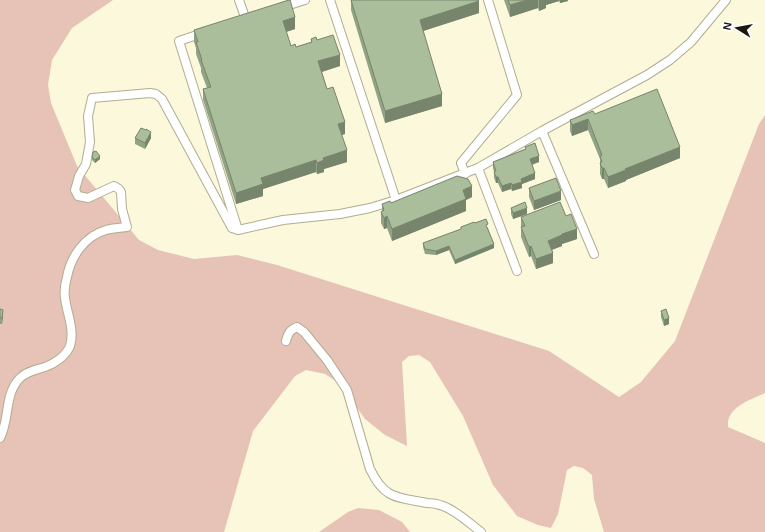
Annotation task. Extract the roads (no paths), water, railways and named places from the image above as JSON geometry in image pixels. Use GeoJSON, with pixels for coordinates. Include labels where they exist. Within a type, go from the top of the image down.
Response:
{"type":"FeatureCollection","features":[{"type":"Feature","properties":{"kind":"street"},"geometry":{"type":"LineString","coordinates":[[239,0],[246,20]]}},
{"type":"Feature","properties":{"kind":"street"},"geometry":{"type":"LineString","coordinates":[[275,10],[305,0]]}},
{"type":"Feature","properties":{"kind":"street"},"geometry":{"type":"LineString","coordinates":[[330,0],[396,200]]}},
{"type":"Feature","properties":{"kind":"street"},"geometry":{"type":"LineString","coordinates":[[466,174],[461,163],[517,95],[488,0]]}},
{"type":"Feature","properties":{"kind":"street"},"geometry":{"type":"LineString","coordinates":[[0,438],[11,392],[15,384],[22,376],[32,371],[47,367],[64,356],[70,347],[72,334],[64,291],[68,271],[73,257],[84,243],[93,236],[106,230],[127,227],[122,209],[121,192],[119,189],[114,186],[88,198],[78,196],[75,190],[79,176],[86,164],[90,142],[88,116],[92,98],[150,93],[156,94],[162,99],[232,228],[238,230],[283,220],[340,214],[370,208],[466,174],[542,131],[647,75],[670,60],[691,42],[726,0]]}},
{"type":"Feature","properties":{"kind":"street"},"geometry":{"type":"LineString","coordinates":[[209,32],[179,41],[238,230]]}},
{"type":"Feature","properties":{"kind":"street"},"geometry":{"type":"LineString","coordinates":[[542,131],[594,254]]}},
{"type":"Feature","properties":{"kind":"street"},"geometry":{"type":"LineString","coordinates":[[478,168],[518,271]]}},
{"type":"Feature","properties":{"kind":"street"},"geometry":{"type":"LineString","coordinates":[[286,340],[288,332],[292,329],[297,327],[304,332],[327,360],[347,390],[370,469],[383,489],[393,496],[442,505],[453,511],[481,532]]}}]}
